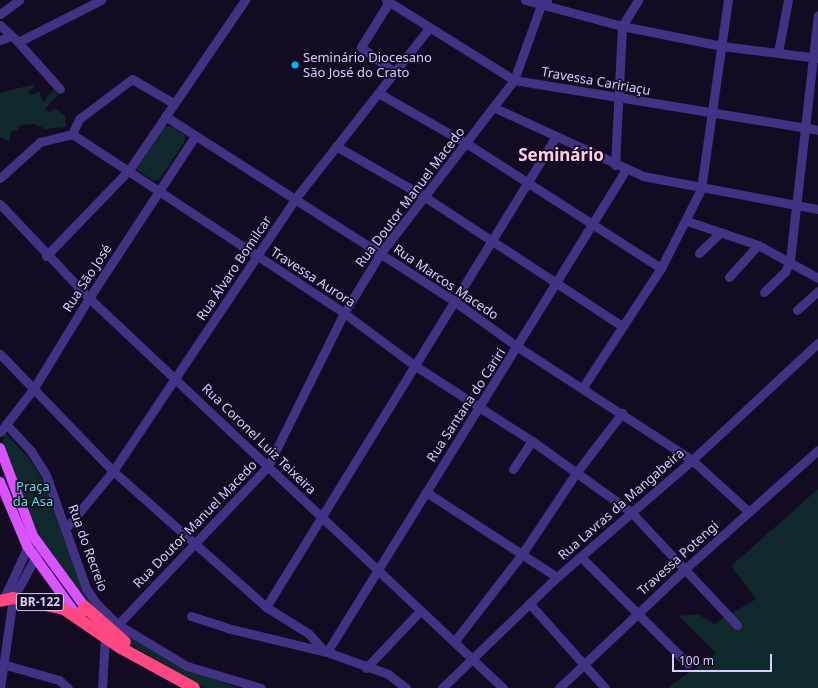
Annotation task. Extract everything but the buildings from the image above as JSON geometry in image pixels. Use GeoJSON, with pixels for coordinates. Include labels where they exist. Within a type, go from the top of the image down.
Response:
{"type":"FeatureCollection","features":[{"type":"Feature","properties":{"kind":"highway","name":"BR-122"},"geometry":{"type":"LineString","coordinates":[[5,600],[48,604],[81,612],[111,631],[134,653],[194,688]]}},
{"type":"Feature","properties":{"kind":"main road"},"geometry":{"type":"LineString","coordinates":[[0,448],[33,536],[81,612]]}},
{"type":"Feature","properties":{"kind":"main road"},"geometry":{"type":"LineString","coordinates":[[0,482],[27,546],[81,612]]}},
{"type":"Feature","properties":{"kind":"street"},"geometry":{"type":"LineString","coordinates":[[0,14],[19,0]]}},
{"type":"Feature","properties":{"kind":"street"},"geometry":{"type":"LineString","coordinates":[[18,42],[101,0]]}},
{"type":"Feature","properties":{"kind":"street"},"geometry":{"type":"LineString","coordinates":[[46,256],[129,170],[173,103],[245,0]]}},
{"type":"Feature","properties":{"kind":"street"},"geometry":{"type":"LineString","coordinates":[[525,0],[544,2],[622,26],[722,46],[816,57]]}},
{"type":"Feature","properties":{"kind":"street"},"geometry":{"type":"LineString","coordinates":[[615,165],[617,99],[622,26],[638,0]]}},
{"type":"Feature","properties":{"kind":"street"},"geometry":{"type":"LineString","coordinates":[[582,387],[661,268],[687,221],[701,189],[728,0]]}},
{"type":"Feature","properties":{"kind":"street"},"geometry":{"type":"LineString","coordinates":[[778,52],[788,0]]}},
{"type":"Feature","properties":{"kind":"street"},"geometry":{"type":"LineString","coordinates":[[388,1],[363,42],[363,51],[395,73]]}},
{"type":"Feature","properties":{"kind":"street","name":"Travessa Caririaçu"},"geometry":{"type":"LineString","coordinates":[[388,1],[514,80],[617,99],[818,130]]}},
{"type":"Feature","properties":{"kind":"street","name":"Rua Doutor Manuel Macedo"},"geometry":{"type":"LineString","coordinates":[[111,631],[198,544],[268,466],[344,313],[380,254],[514,80],[544,2]]}},
{"type":"Feature","properties":{"kind":"street"},"geometry":{"type":"LineString","coordinates":[[764,292],[785,272],[790,260],[816,57],[818,16]]}},
{"type":"Feature","properties":{"kind":"street"},"geometry":{"type":"LineString","coordinates":[[0,25],[18,42],[60,89]]}},
{"type":"Feature","properties":{"kind":"street","name":"Rua Álvaro Bomilcar"},"geometry":{"type":"LineString","coordinates":[[67,527],[113,471],[295,200],[336,146],[380,94],[429,28]]}},
{"type":"Feature","properties":{"kind":"street"},"geometry":{"type":"LineString","coordinates":[[0,40],[11,36]]}},
{"type":"Feature","properties":{"kind":"street"},"geometry":{"type":"LineString","coordinates":[[0,178],[40,142],[72,134],[79,119],[132,79],[173,103]]}},
{"type":"Feature","properties":{"kind":"street"},"geometry":{"type":"LineString","coordinates":[[380,94],[466,143],[661,268]]}},
{"type":"Feature","properties":{"kind":"street"},"geometry":{"type":"LineString","coordinates":[[493,107],[625,171],[701,189],[818,209]]}},
{"type":"Feature","properties":{"kind":"street","name":"Rua Marcos Macedo"},"geometry":{"type":"LineString","coordinates":[[165,116],[454,301],[518,347],[582,387],[692,460],[750,512]]}},
{"type":"Feature","properties":{"kind":"street","name":"Travessa Aurora"},"geometry":{"type":"LineString","coordinates":[[72,134],[160,190],[258,257],[344,313],[414,365],[532,440],[630,512],[737,625]]}},
{"type":"Feature","properties":{"kind":"street","name":"Rua São José"},"geometry":{"type":"LineString","coordinates":[[0,432],[34,388],[89,298],[195,136]]}},
{"type":"Feature","properties":{"kind":"street"},"geometry":{"type":"LineString","coordinates":[[266,607],[555,138]]}},
{"type":"Feature","properties":{"kind":"street"},"geometry":{"type":"LineString","coordinates":[[336,146],[425,197],[490,242],[622,326]]}},
{"type":"Feature","properties":{"kind":"street","name":"Rua Santana do Cariri"},"geometry":{"type":"LineString","coordinates":[[326,651],[378,571],[518,347],[625,171]]}},
{"type":"Feature","properties":{"kind":"street","name":"Rua Coronel Luiz Teixeira"},"geometry":{"type":"LineString","coordinates":[[0,204],[46,256],[89,298],[176,378],[419,612],[473,657],[503,688]]}},
{"type":"Feature","properties":{"kind":"street"},"geometry":{"type":"LineString","coordinates":[[687,221],[758,245],[790,260],[818,278]]}},
{"type":"Feature","properties":{"kind":"street"},"geometry":{"type":"LineString","coordinates":[[699,252],[721,232]]}},
{"type":"Feature","properties":{"kind":"street"},"geometry":{"type":"LineString","coordinates":[[729,277],[758,245]]}},
{"type":"Feature","properties":{"kind":"street"},"geometry":{"type":"LineString","coordinates":[[797,310],[818,291]]}},
{"type":"Feature","properties":{"kind":"street","name":"Rua Lavras da Mangabeira"},"geometry":{"type":"LineString","coordinates":[[442,688],[557,577],[582,557],[630,512],[692,460],[818,343]]}},
{"type":"Feature","properties":{"kind":"street"},"geometry":{"type":"LineString","coordinates":[[0,354],[113,471],[198,544],[266,607],[308,633],[326,651]]}},
{"type":"Feature","properties":{"kind":"street"},"geometry":{"type":"LineString","coordinates":[[454,642],[522,554],[576,473],[622,413]]}},
{"type":"Feature","properties":{"kind":"street","name":"Rua do Recreio"},"geometry":{"type":"LineString","coordinates":[[6,424],[40,464],[67,527],[89,594],[111,631],[203,673],[261,688]]}},
{"type":"Feature","properties":{"kind":"street"},"geometry":{"type":"LineString","coordinates":[[513,469],[532,440]]}},
{"type":"Feature","properties":{"kind":"street","name":"Travessa Potengi"},"geometry":{"type":"LineString","coordinates":[[559,688],[637,612],[818,450]]}},
{"type":"Feature","properties":{"kind":"street"},"geometry":{"type":"LineString","coordinates":[[426,492],[557,577]]}},
{"type":"Feature","properties":{"kind":"street"},"geometry":{"type":"LineString","coordinates":[[0,688],[3,670],[5,600],[27,546],[33,536]]}},
{"type":"Feature","properties":{"kind":"street"},"geometry":{"type":"LineString","coordinates":[[5,600],[41,547]]}},
{"type":"Feature","properties":{"kind":"street"},"geometry":{"type":"LineString","coordinates":[[582,557],[688,664]]}},
{"type":"Feature","properties":{"kind":"street"},"geometry":{"type":"LineString","coordinates":[[529,603],[605,688]]}},
{"type":"Feature","properties":{"kind":"street"},"geometry":{"type":"LineString","coordinates":[[366,668],[419,612]]}},
{"type":"Feature","properties":{"kind":"street"},"geometry":{"type":"LineString","coordinates":[[191,616],[227,628],[326,651],[366,668],[388,674],[406,688]]}},
{"type":"Feature","properties":{"kind":"street"},"geometry":{"type":"LineString","coordinates":[[102,688],[111,631]]}},
{"type":"Feature","properties":{"kind":"street"},"geometry":{"type":"LineString","coordinates":[[3,670],[59,680],[68,688]]}},
{"type":"Feature","properties":{"kind":"green space"},"geometry":{"type":"Polygon","coordinates":[[[31,85],[35,86],[28,92],[32,95],[39,91],[43,102],[54,89],[58,95],[45,109],[49,112],[55,109],[65,116],[66,127],[45,129],[35,124],[20,125],[18,130],[11,132],[9,142],[0,137],[0,93],[31,85]]]}},
{"type":"Feature","properties":{"kind":"green space"},"geometry":{"type":"Polygon","coordinates":[[[171,126],[185,135],[185,141],[159,180],[154,181],[137,170],[137,165],[164,127],[171,126]]]}},
{"type":"Feature","properties":{"kind":"green space","name":"Praça da Asa"},"geometry":{"type":"Polygon","coordinates":[[[5,433],[29,458],[48,489],[98,611],[88,608],[39,543],[1,448],[5,433]]]}},
{"type":"Feature","properties":{"kind":"green space"},"geometry":{"type":"Polygon","coordinates":[[[818,489],[818,688],[668,688],[716,653],[679,616],[698,614],[714,624],[756,599],[731,566],[818,489]]]}},
{"type":"Feature","properties":{"kind":"green space"},"geometry":{"type":"Polygon","coordinates":[[[119,630],[177,665],[238,688],[205,688],[143,652],[116,633],[119,630]]]}},
{"type":"Feature","properties":{"kind":"place","name":"Seminário Diocesano São José do Crato"},"geometry":{"type":"Point","coordinates":[295,65]}},
{"type":"Feature","properties":{"kind":"district","name":"Seminário"},"geometry":{"type":"Point","coordinates":[561,155]}}]}
